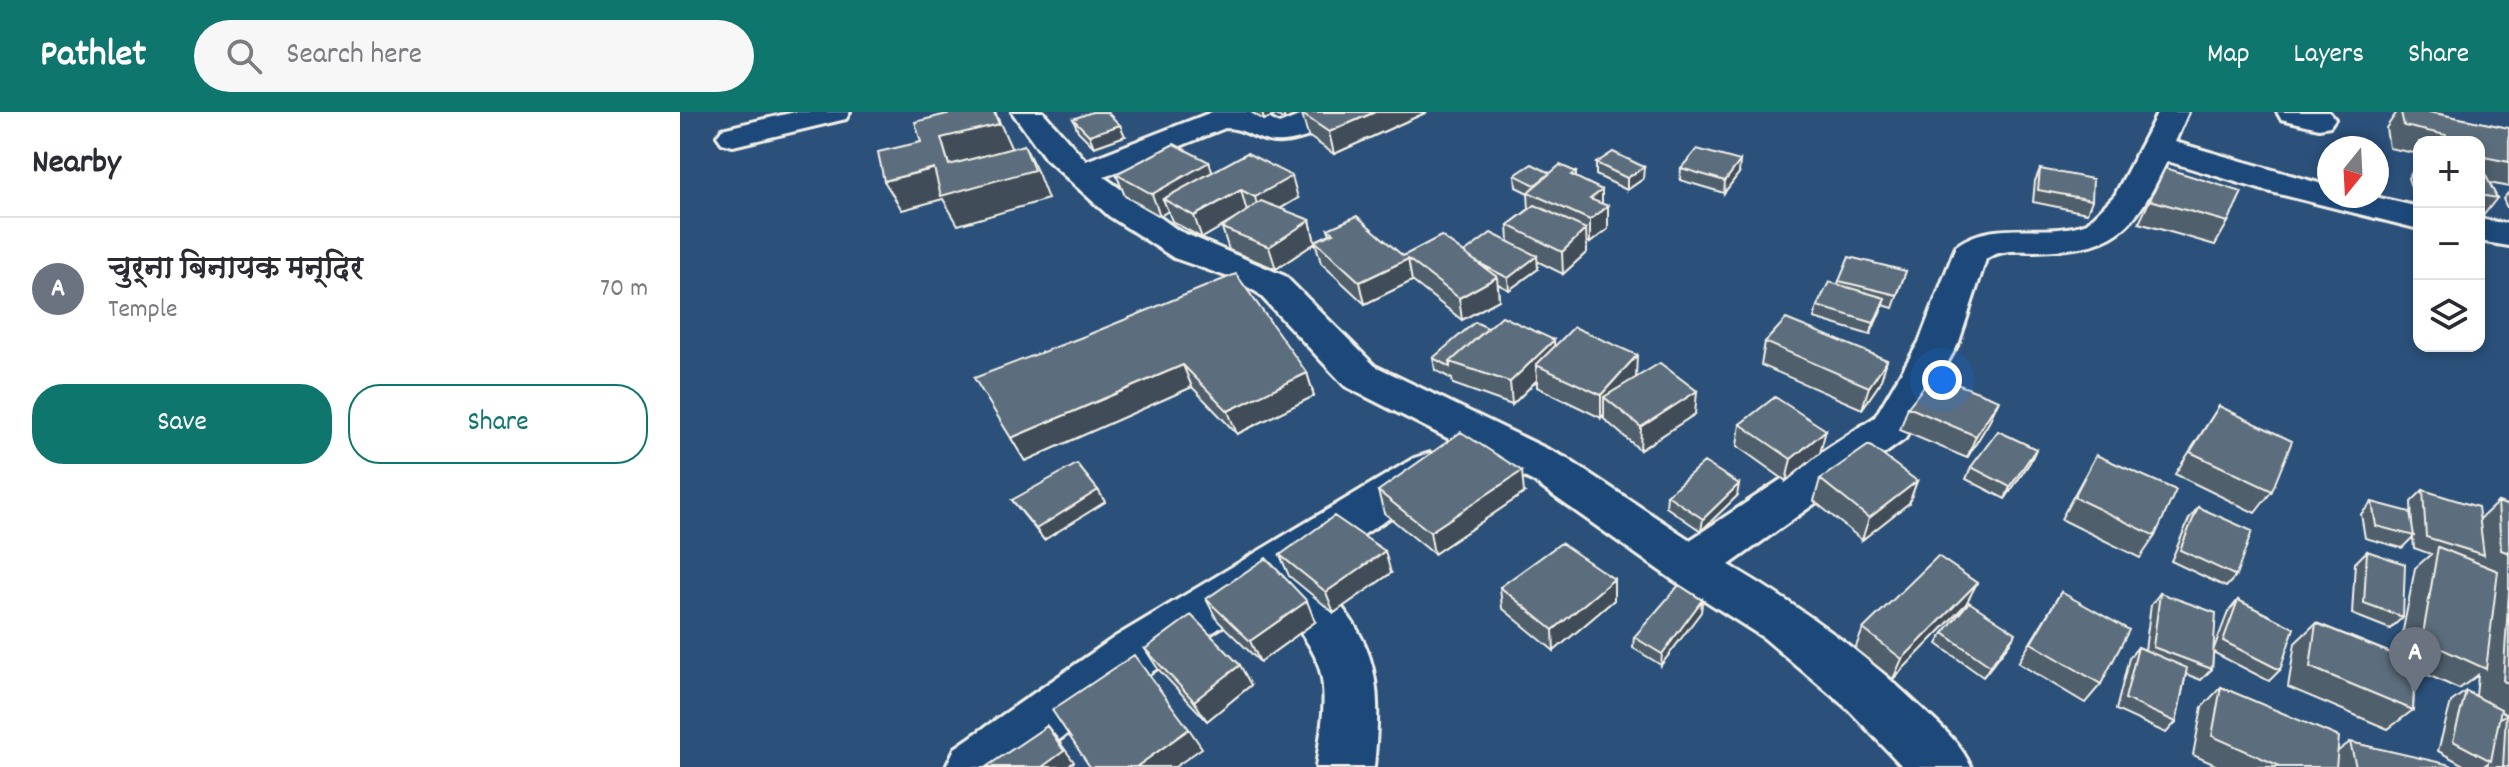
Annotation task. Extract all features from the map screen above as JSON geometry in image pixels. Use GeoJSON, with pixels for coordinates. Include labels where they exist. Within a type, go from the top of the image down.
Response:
{"type":"FeatureCollection","features":[{"type":"Feature","properties":{"kind":"street"},"geometry":{"type":"LineString","coordinates":[[733,136],[835,112]]}},
{"type":"Feature","properties":{"kind":"street"},"geometry":{"type":"LineString","coordinates":[[1027,112],[1082,174],[1147,228],[1187,250],[1256,275],[1287,297],[1342,361],[1360,376],[1550,470],[1690,566],[1782,622],[1868,693],[1942,767]]}},
{"type":"Feature","properties":{"kind":"street"},"geometry":{"type":"LineString","coordinates":[[1082,174],[1221,119],[1249,119],[1266,131],[1282,134],[1337,112]]}},
{"type":"Feature","properties":{"kind":"street"},"geometry":{"type":"LineString","coordinates":[[1690,566],[1890,428],[1939,342],[1969,254],[1993,241],[2070,239],[2101,231],[2118,217],[2165,129],[2271,182],[2413,217]]}},
{"type":"Feature","properties":{"kind":"street"},"geometry":{"type":"LineString","coordinates":[[2485,231],[2509,235]]}},
{"type":"Feature","properties":{"kind":"street"},"geometry":{"type":"LineString","coordinates":[[975,767],[1134,654],[1484,437]]}},
{"type":"Feature","properties":{"kind":"street"},"geometry":{"type":"LineString","coordinates":[[1272,566],[1328,625],[1341,649],[1351,680],[1345,767]]}},
{"type":"Feature","properties":{"kind":"building"},"geometry":{"type":"Polygon","coordinates":[[[955,112],[994,112],[999,124],[941,138],[949,165],[1024,145],[1034,170],[941,196],[934,168],[884,181],[878,152],[921,142],[915,122],[955,112]]]}},
{"type":"Feature","properties":{"kind":"building"},"geometry":{"type":"Polygon","coordinates":[[[1092,112],[1107,112],[1120,125],[1089,135],[1073,119],[1092,112]]]}},
{"type":"Feature","properties":{"kind":"building"},"geometry":{"type":"Polygon","coordinates":[[[1375,112],[1329,132],[1302,114],[1375,112]]]}},
{"type":"Feature","properties":{"kind":"building"},"geometry":{"type":"Polygon","coordinates":[[[2401,112],[2429,112],[2509,128],[2509,162],[2485,157],[2485,136],[2446,136],[2404,126],[2401,112]]]}},
{"type":"Feature","properties":{"kind":"building"},"geometry":{"type":"Polygon","coordinates":[[[1174,144],[1209,162],[1152,194],[1116,174],[1174,144]]]}},
{"type":"Feature","properties":{"kind":"building"},"geometry":{"type":"Polygon","coordinates":[[[1697,149],[1740,161],[1725,181],[1681,168],[1697,149]]]}},
{"type":"Feature","properties":{"kind":"building"},"geometry":{"type":"Polygon","coordinates":[[[1613,152],[1644,167],[1627,178],[1596,163],[1613,152]]]}},
{"type":"Feature","properties":{"kind":"building"},"geometry":{"type":"Polygon","coordinates":[[[1247,153],[1292,176],[1255,197],[1241,190],[1194,216],[1163,199],[1247,153]]]}},
{"type":"Feature","properties":{"kind":"building"},"geometry":{"type":"Polygon","coordinates":[[[1532,164],[1550,173],[1535,185],[1515,175],[1532,164]]]}},
{"type":"Feature","properties":{"kind":"building"},"geometry":{"type":"Polygon","coordinates":[[[1560,165],[1576,172],[1571,175],[1602,190],[1590,199],[1608,206],[1590,220],[1528,192],[1560,165]]]}},
{"type":"Feature","properties":{"kind":"building"},"geometry":{"type":"Polygon","coordinates":[[[2165,168],[2242,192],[2228,222],[2150,200],[2165,168]]]}},
{"type":"Feature","properties":{"kind":"building"},"geometry":{"type":"Polygon","coordinates":[[[2040,169],[2093,179],[2092,200],[2038,190],[2040,169]]]}},
{"type":"Feature","properties":{"kind":"building"},"geometry":{"type":"Polygon","coordinates":[[[2485,174],[2497,198],[2485,196],[2485,174]]]}},
{"type":"Feature","properties":{"kind":"building"},"geometry":{"type":"Polygon","coordinates":[[[1261,201],[1310,220],[1269,247],[1222,228],[1261,201]]]}},
{"type":"Feature","properties":{"kind":"building"},"geometry":{"type":"Polygon","coordinates":[[[1535,205],[1586,229],[1562,252],[1508,225],[1535,205]]]}},
{"type":"Feature","properties":{"kind":"building"},"geometry":{"type":"Polygon","coordinates":[[[1357,216],[1403,256],[1441,236],[1497,277],[1459,298],[1408,259],[1360,282],[1315,241],[1334,233],[1328,229],[1357,216]]]}},
{"type":"Feature","properties":{"kind":"building"},"geometry":{"type":"Polygon","coordinates":[[[1491,233],[1537,256],[1508,278],[1464,253],[1491,233]]]}},
{"type":"Feature","properties":{"kind":"building"},"geometry":{"type":"Polygon","coordinates":[[[1849,257],[1906,271],[1897,295],[1839,281],[1849,257]]]}},
{"type":"Feature","properties":{"kind":"building"},"geometry":{"type":"Polygon","coordinates":[[[1236,274],[1307,373],[1228,411],[1183,365],[1011,438],[974,378],[1085,336],[1236,274]]]}},
{"type":"Feature","properties":{"kind":"building"},"geometry":{"type":"Polygon","coordinates":[[[1829,282],[1885,298],[1874,323],[1817,306],[1829,282]]]}},
{"type":"Feature","properties":{"kind":"building"},"geometry":{"type":"Polygon","coordinates":[[[1502,316],[1554,340],[1510,382],[1450,362],[1502,316]]]}},
{"type":"Feature","properties":{"kind":"building"},"geometry":{"type":"Polygon","coordinates":[[[1786,319],[1887,360],[1869,387],[1765,342],[1786,319]]]}},
{"type":"Feature","properties":{"kind":"building"},"geometry":{"type":"Polygon","coordinates":[[[1475,322],[1488,328],[1450,362],[1450,367],[1433,358],[1475,322]]]}},
{"type":"Feature","properties":{"kind":"building"},"geometry":{"type":"Polygon","coordinates":[[[1574,327],[1637,355],[1601,395],[1536,365],[1574,327]]]}},
{"type":"Feature","properties":{"kind":"building"},"geometry":{"type":"Polygon","coordinates":[[[1660,363],[1697,391],[1641,427],[1604,397],[1660,363]]]}},
{"type":"Feature","properties":{"kind":"building"},"geometry":{"type":"Polygon","coordinates":[[[1933,375],[1999,400],[1976,436],[1908,407],[1933,375]]]}},
{"type":"Feature","properties":{"kind":"building"},"geometry":{"type":"Polygon","coordinates":[[[1775,397],[1826,430],[1791,459],[1740,424],[1775,397]]]}},
{"type":"Feature","properties":{"kind":"building"},"geometry":{"type":"Polygon","coordinates":[[[2219,406],[2292,441],[2272,491],[2190,452],[2219,406]]]}},
{"type":"Feature","properties":{"kind":"building"},"geometry":{"type":"Polygon","coordinates":[[[1998,431],[2036,449],[2010,487],[1971,467],[1998,431]]]}},
{"type":"Feature","properties":{"kind":"building"},"geometry":{"type":"Polygon","coordinates":[[[1461,432],[1522,471],[1430,532],[1378,491],[1461,432]]]}},
{"type":"Feature","properties":{"kind":"building"},"geometry":{"type":"Polygon","coordinates":[[[1869,445],[1917,481],[1869,518],[1820,479],[1869,445]]]}},
{"type":"Feature","properties":{"kind":"building"},"geometry":{"type":"Polygon","coordinates":[[[2096,455],[2176,490],[2155,536],[2074,497],[2096,455]]]}},
{"type":"Feature","properties":{"kind":"building"},"geometry":{"type":"Polygon","coordinates":[[[1704,462],[1739,484],[1703,519],[1667,495],[1704,462]]]}},
{"type":"Feature","properties":{"kind":"building"},"geometry":{"type":"Polygon","coordinates":[[[1077,464],[1098,490],[1036,529],[1012,500],[1077,464]]]}},
{"type":"Feature","properties":{"kind":"building"},"geometry":{"type":"Polygon","coordinates":[[[2423,490],[2478,507],[2484,555],[2426,537],[2423,490]]]}},
{"type":"Feature","properties":{"kind":"building"},"geometry":{"type":"Polygon","coordinates":[[[2372,502],[2410,512],[2414,536],[2376,526],[2372,502]]]}},
{"type":"Feature","properties":{"kind":"building"},"geometry":{"type":"Polygon","coordinates":[[[2498,502],[2509,506],[2509,553],[2501,550],[2498,502]]]}},
{"type":"Feature","properties":{"kind":"building"},"geometry":{"type":"Polygon","coordinates":[[[2198,507],[2252,531],[2236,576],[2180,550],[2198,507]]]}},
{"type":"Feature","properties":{"kind":"building"},"geometry":{"type":"Polygon","coordinates":[[[1334,516],[1385,551],[1326,592],[1280,555],[1334,516]]]}},
{"type":"Feature","properties":{"kind":"building"},"geometry":{"type":"Polygon","coordinates":[[[1561,543],[1614,579],[1553,630],[1500,587],[1561,543]]]}},
{"type":"Feature","properties":{"kind":"building"},"geometry":{"type":"Polygon","coordinates":[[[2438,547],[2498,571],[2486,669],[2422,640],[2438,547]]]}},
{"type":"Feature","properties":{"kind":"building"},"geometry":{"type":"Polygon","coordinates":[[[2367,551],[2405,564],[2403,617],[2364,603],[2367,551]]]}},
{"type":"Feature","properties":{"kind":"building"},"geometry":{"type":"Polygon","coordinates":[[[1938,556],[1977,583],[1902,659],[1863,629],[1938,556]]]}},
{"type":"Feature","properties":{"kind":"building"},"geometry":{"type":"Polygon","coordinates":[[[1266,558],[1307,601],[1250,641],[1206,599],[1266,558]]]}},
{"type":"Feature","properties":{"kind":"building"},"geometry":{"type":"Polygon","coordinates":[[[1679,585],[1702,600],[1662,654],[1634,637],[1679,585]]]}},
{"type":"Feature","properties":{"kind":"building"},"geometry":{"type":"Polygon","coordinates":[[[2509,591],[2509,683],[2503,681],[2509,591]]]}},
{"type":"Feature","properties":{"kind":"building"},"geometry":{"type":"Polygon","coordinates":[[[2061,592],[2129,630],[2101,684],[2031,643],[2061,592]]]}},
{"type":"Feature","properties":{"kind":"building"},"geometry":{"type":"Polygon","coordinates":[[[2160,593],[2216,613],[2212,669],[2153,647],[2160,593]]]}},
{"type":"Feature","properties":{"kind":"building"},"geometry":{"type":"Polygon","coordinates":[[[2238,600],[2294,628],[2280,670],[2223,641],[2238,600]]]}},
{"type":"Feature","properties":{"kind":"building"},"geometry":{"type":"Polygon","coordinates":[[[1969,602],[2016,633],[1990,666],[1943,633],[1969,602]]]}},
{"type":"Feature","properties":{"kind":"building"},"geometry":{"type":"Polygon","coordinates":[[[1191,615],[1240,665],[1194,701],[1145,649],[1191,615]]]}},
{"type":"Feature","properties":{"kind":"building"},"geometry":{"type":"Polygon","coordinates":[[[2316,623],[2415,663],[2413,710],[2310,667],[2316,623]]]}},
{"type":"Feature","properties":{"kind":"building"},"geometry":{"type":"Polygon","coordinates":[[[2138,647],[2187,668],[2176,722],[2125,699],[2138,647]]]}},
{"type":"Feature","properties":{"kind":"building"},"geometry":{"type":"Polygon","coordinates":[[[1134,655],[1189,729],[1136,767],[1090,767],[1052,710],[1134,655]]]}},
{"type":"Feature","properties":{"kind":"building"},"geometry":{"type":"Polygon","coordinates":[[[2221,687],[2339,737],[2336,767],[2282,767],[2212,736],[2221,687]]]}},
{"type":"Feature","properties":{"kind":"building"},"geometry":{"type":"Polygon","coordinates":[[[2466,691],[2501,709],[2491,761],[2453,741],[2466,691]]]}},
{"type":"Feature","properties":{"kind":"building"},"geometry":{"type":"Polygon","coordinates":[[[2506,714],[2509,715],[2509,767],[2503,767],[2506,714]]]}},
{"type":"Feature","properties":{"kind":"building"},"geometry":{"type":"Polygon","coordinates":[[[1047,726],[1064,751],[1042,767],[986,767],[1047,726]]]}},
{"type":"Feature","properties":{"kind":"building"},"geometry":{"type":"Polygon","coordinates":[[[2350,742],[2451,765],[2452,767],[2356,767],[2350,742]]]}},
{"type":"Feature","properties":{"kind":"place","name":"चुर्ना बिनायक मन्दिर"},"geometry":{"type":"Point","coordinates":[2415,693]}}]}
